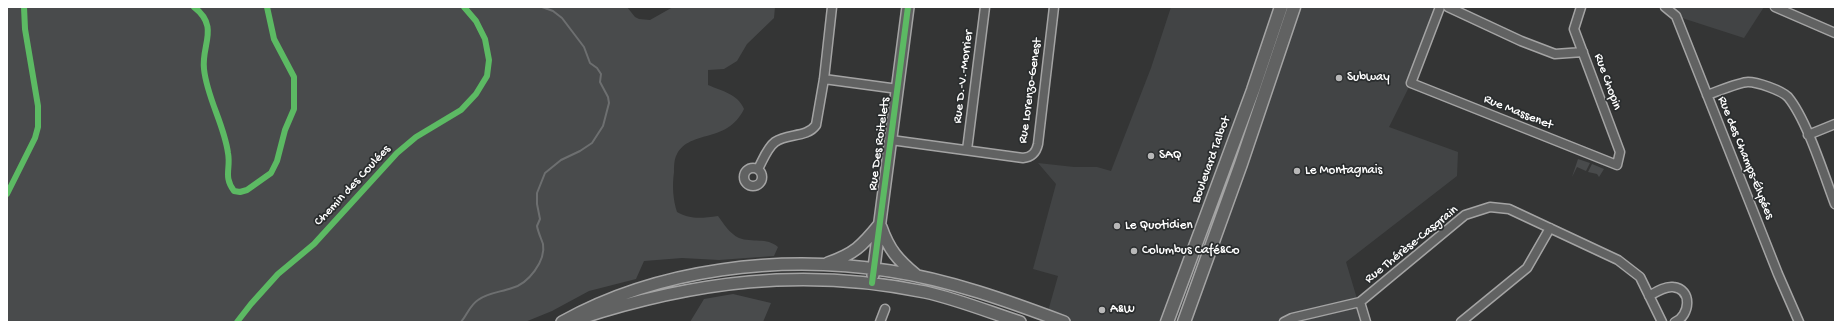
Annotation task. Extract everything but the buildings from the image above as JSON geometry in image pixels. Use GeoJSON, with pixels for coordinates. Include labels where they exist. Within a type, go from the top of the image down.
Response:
{"type":"FeatureCollection","features":[{"type":"Feature","properties":{"kind":"main road","name":"Rue Des Roitelets"},"geometry":{"type":"LineString","coordinates":[[872,283],[908,7]]}},
{"type":"Feature","properties":{"kind":"main road","name":"Boulevard Talbot"},"geometry":{"type":"LineString","coordinates":[[1167,322],[1253,90],[1281,7]]}},
{"type":"Feature","properties":{"kind":"main road"},"geometry":{"type":"LineString","coordinates":[[1184,322],[1244,157],[1294,7]]}},
{"type":"Feature","properties":{"kind":"main road"},"geometry":{"type":"LineString","coordinates":[[824,264],[843,258],[862,246],[880,225],[887,244],[898,260],[917,276]]}},
{"type":"Feature","properties":{"kind":"main road"},"geometry":{"type":"LineString","coordinates":[[562,322],[584,310],[626,293],[674,280],[715,271],[755,266],[824,264],[874,269],[917,276],[982,293],[1050,320],[1064,322]]}},
{"type":"Feature","properties":{"kind":"main road"},"geometry":{"type":"LineString","coordinates":[[570,322],[625,304],[679,292],[728,284],[775,279],[806,279],[872,283],[926,292],[1020,322]]}},
{"type":"Feature","properties":{"kind":"street"},"geometry":{"type":"LineString","coordinates":[[758,169],[774,143],[785,137],[813,130],[817,120],[824,79],[832,7]]}},
{"type":"Feature","properties":{"kind":"street","name":"Rue D.-V.-Morrier"},"geometry":{"type":"LineString","coordinates":[[967,150],[985,7]]}},
{"type":"Feature","properties":{"kind":"street","name":"Rue Lorenzo-Genest"},"geometry":{"type":"LineString","coordinates":[[891,140],[1029,158],[1036,150],[1054,7]]}},
{"type":"Feature","properties":{"kind":"street","name":"Rue Massenet"},"geometry":{"type":"LineString","coordinates":[[1440,7],[1411,84],[1617,165]]}},
{"type":"Feature","properties":{"kind":"street"},"geometry":{"type":"LineString","coordinates":[[1448,7],[1521,41],[1555,54],[1583,52]]}},
{"type":"Feature","properties":{"kind":"street","name":"Rue Chopin"},"geometry":{"type":"LineString","coordinates":[[1581,7],[1574,29],[1620,152],[1617,165]]}},
{"type":"Feature","properties":{"kind":"street","name":"Rue des Champs-Élysées"},"geometry":{"type":"LineString","coordinates":[[1664,7],[1676,16],[1778,274],[1799,322]]}},
{"type":"Feature","properties":{"kind":"street"},"geometry":{"type":"LineString","coordinates":[[1775,7],[1835,33]]}},
{"type":"Feature","properties":{"kind":"street"},"geometry":{"type":"LineString","coordinates":[[824,79],[898,89]]}},
{"type":"Feature","properties":{"kind":"street"},"geometry":{"type":"LineString","coordinates":[[1707,95],[1747,82],[1766,86],[1787,96],[1796,109],[1808,135],[1835,204]]}},
{"type":"Feature","properties":{"kind":"street"},"geometry":{"type":"LineString","coordinates":[[1808,135],[1835,124]]}},
{"type":"Feature","properties":{"kind":"street","name":"Rue Thérèse-Casgrain"},"geometry":{"type":"LineString","coordinates":[[1284,322],[1292,318],[1360,302],[1465,215],[1490,207],[1510,209],[1629,267],[1640,277],[1662,322]]}},
{"type":"Feature","properties":{"kind":"street"},"geometry":{"type":"LineString","coordinates":[[1461,322],[1527,268],[1550,228]]}},
{"type":"Feature","properties":{"kind":"street"},"geometry":{"type":"LineString","coordinates":[[1649,296],[1663,289],[1673,287],[1682,290],[1687,298],[1687,308],[1680,320],[1675,322]]}},
{"type":"Feature","properties":{"kind":"street"},"geometry":{"type":"LineString","coordinates":[[1360,302],[1366,322]]}},
{"type":"Feature","properties":{"kind":"street"},"geometry":{"type":"LineString","coordinates":[[880,322],[885,309]]}},
{"type":"Feature","properties":{"kind":"shaded area"},"geometry":{"type":"Polygon","coordinates":[[[7,7],[627,7],[635,17],[650,20],[673,7],[775,7],[774,18],[747,44],[737,61],[724,69],[708,70],[708,85],[734,96],[744,109],[737,120],[728,127],[719,132],[691,141],[683,146],[675,158],[673,188],[677,212],[682,215],[702,218],[718,216],[724,225],[739,238],[769,242],[778,247],[774,256],[719,260],[682,258],[644,261],[636,279],[589,291],[552,311],[525,322],[7,322],[7,7]]]}},
{"type":"Feature","properties":{"kind":"shaded area"},"geometry":{"type":"Polygon","coordinates":[[[1171,7],[1440,7],[1411,83],[1389,127],[1458,152],[1457,176],[1346,262],[1364,322],[1045,322],[1058,276],[1033,269],[1056,184],[1038,163],[1074,167],[1097,167],[1111,171],[1151,68],[1171,7]]]}},
{"type":"Feature","properties":{"kind":"shaded area"},"geometry":{"type":"Polygon","coordinates":[[[1672,7],[1764,7],[1744,38],[1679,17],[1672,7]]]}},
{"type":"Feature","properties":{"kind":"shaded area"},"geometry":{"type":"Polygon","coordinates":[[[1578,159],[1590,163],[1586,171],[1577,167],[1572,177],[1578,159]]]}},
{"type":"Feature","properties":{"kind":"shaded area"},"geometry":{"type":"Polygon","coordinates":[[[1592,164],[1604,169],[1599,177],[1597,174],[1588,172],[1592,164]]]}},
{"type":"Feature","properties":{"kind":"shaded area"},"geometry":{"type":"Polygon","coordinates":[[[733,294],[771,303],[763,322],[690,322],[704,299],[733,294]]]}},
{"type":"Feature","properties":{"kind":"waterway"},"geometry":{"type":"LineString","coordinates":[[461,322],[475,302],[490,294],[518,286],[535,271],[542,257],[543,251],[543,244],[537,226],[540,219],[537,204],[537,193],[545,173],[561,160],[580,151],[592,143],[603,126],[609,103],[608,97],[600,82],[601,74],[597,68],[590,63],[584,47],[562,18],[553,11],[542,7]]}},
{"type":"Feature","properties":{"kind":"cycle path"},"geometry":{"type":"LineString","coordinates":[[7,194],[35,138],[38,127],[38,106],[25,29],[24,7]]}},
{"type":"Feature","properties":{"kind":"cycle path"},"geometry":{"type":"LineString","coordinates":[[194,7],[202,14],[208,29],[204,60],[206,80],[226,142],[229,159],[229,181],[234,191],[240,192],[247,190],[271,173],[277,161],[285,130],[294,109],[294,77],[274,39],[267,7]]}},
{"type":"Feature","properties":{"kind":"cycle path","name":"Chemin des Coulées"},"geometry":{"type":"LineString","coordinates":[[237,322],[278,274],[314,244],[397,153],[416,137],[461,110],[476,94],[487,76],[489,60],[485,39],[476,21],[464,7]]}},
{"type":"Feature","properties":{"kind":"cycle path"},"geometry":{"type":"LineString","coordinates":[[872,283],[908,7]]}},
{"type":"Feature","properties":{"kind":"place","name":"Subway"},"geometry":{"type":"Point","coordinates":[1339,78]}},
{"type":"Feature","properties":{"kind":"place","name":"SAQ"},"geometry":{"type":"Point","coordinates":[1151,156]}},
{"type":"Feature","properties":{"kind":"place","name":"Le Montagnais"},"geometry":{"type":"Point","coordinates":[1297,171]}},
{"type":"Feature","properties":{"kind":"place","name":"Le Quotidien"},"geometry":{"type":"Point","coordinates":[1117,226]}},
{"type":"Feature","properties":{"kind":"place","name":"Columbus Café&Co"},"geometry":{"type":"Point","coordinates":[1134,251]}},
{"type":"Feature","properties":{"kind":"place","name":"A&W"},"geometry":{"type":"Point","coordinates":[1102,310]}}]}
